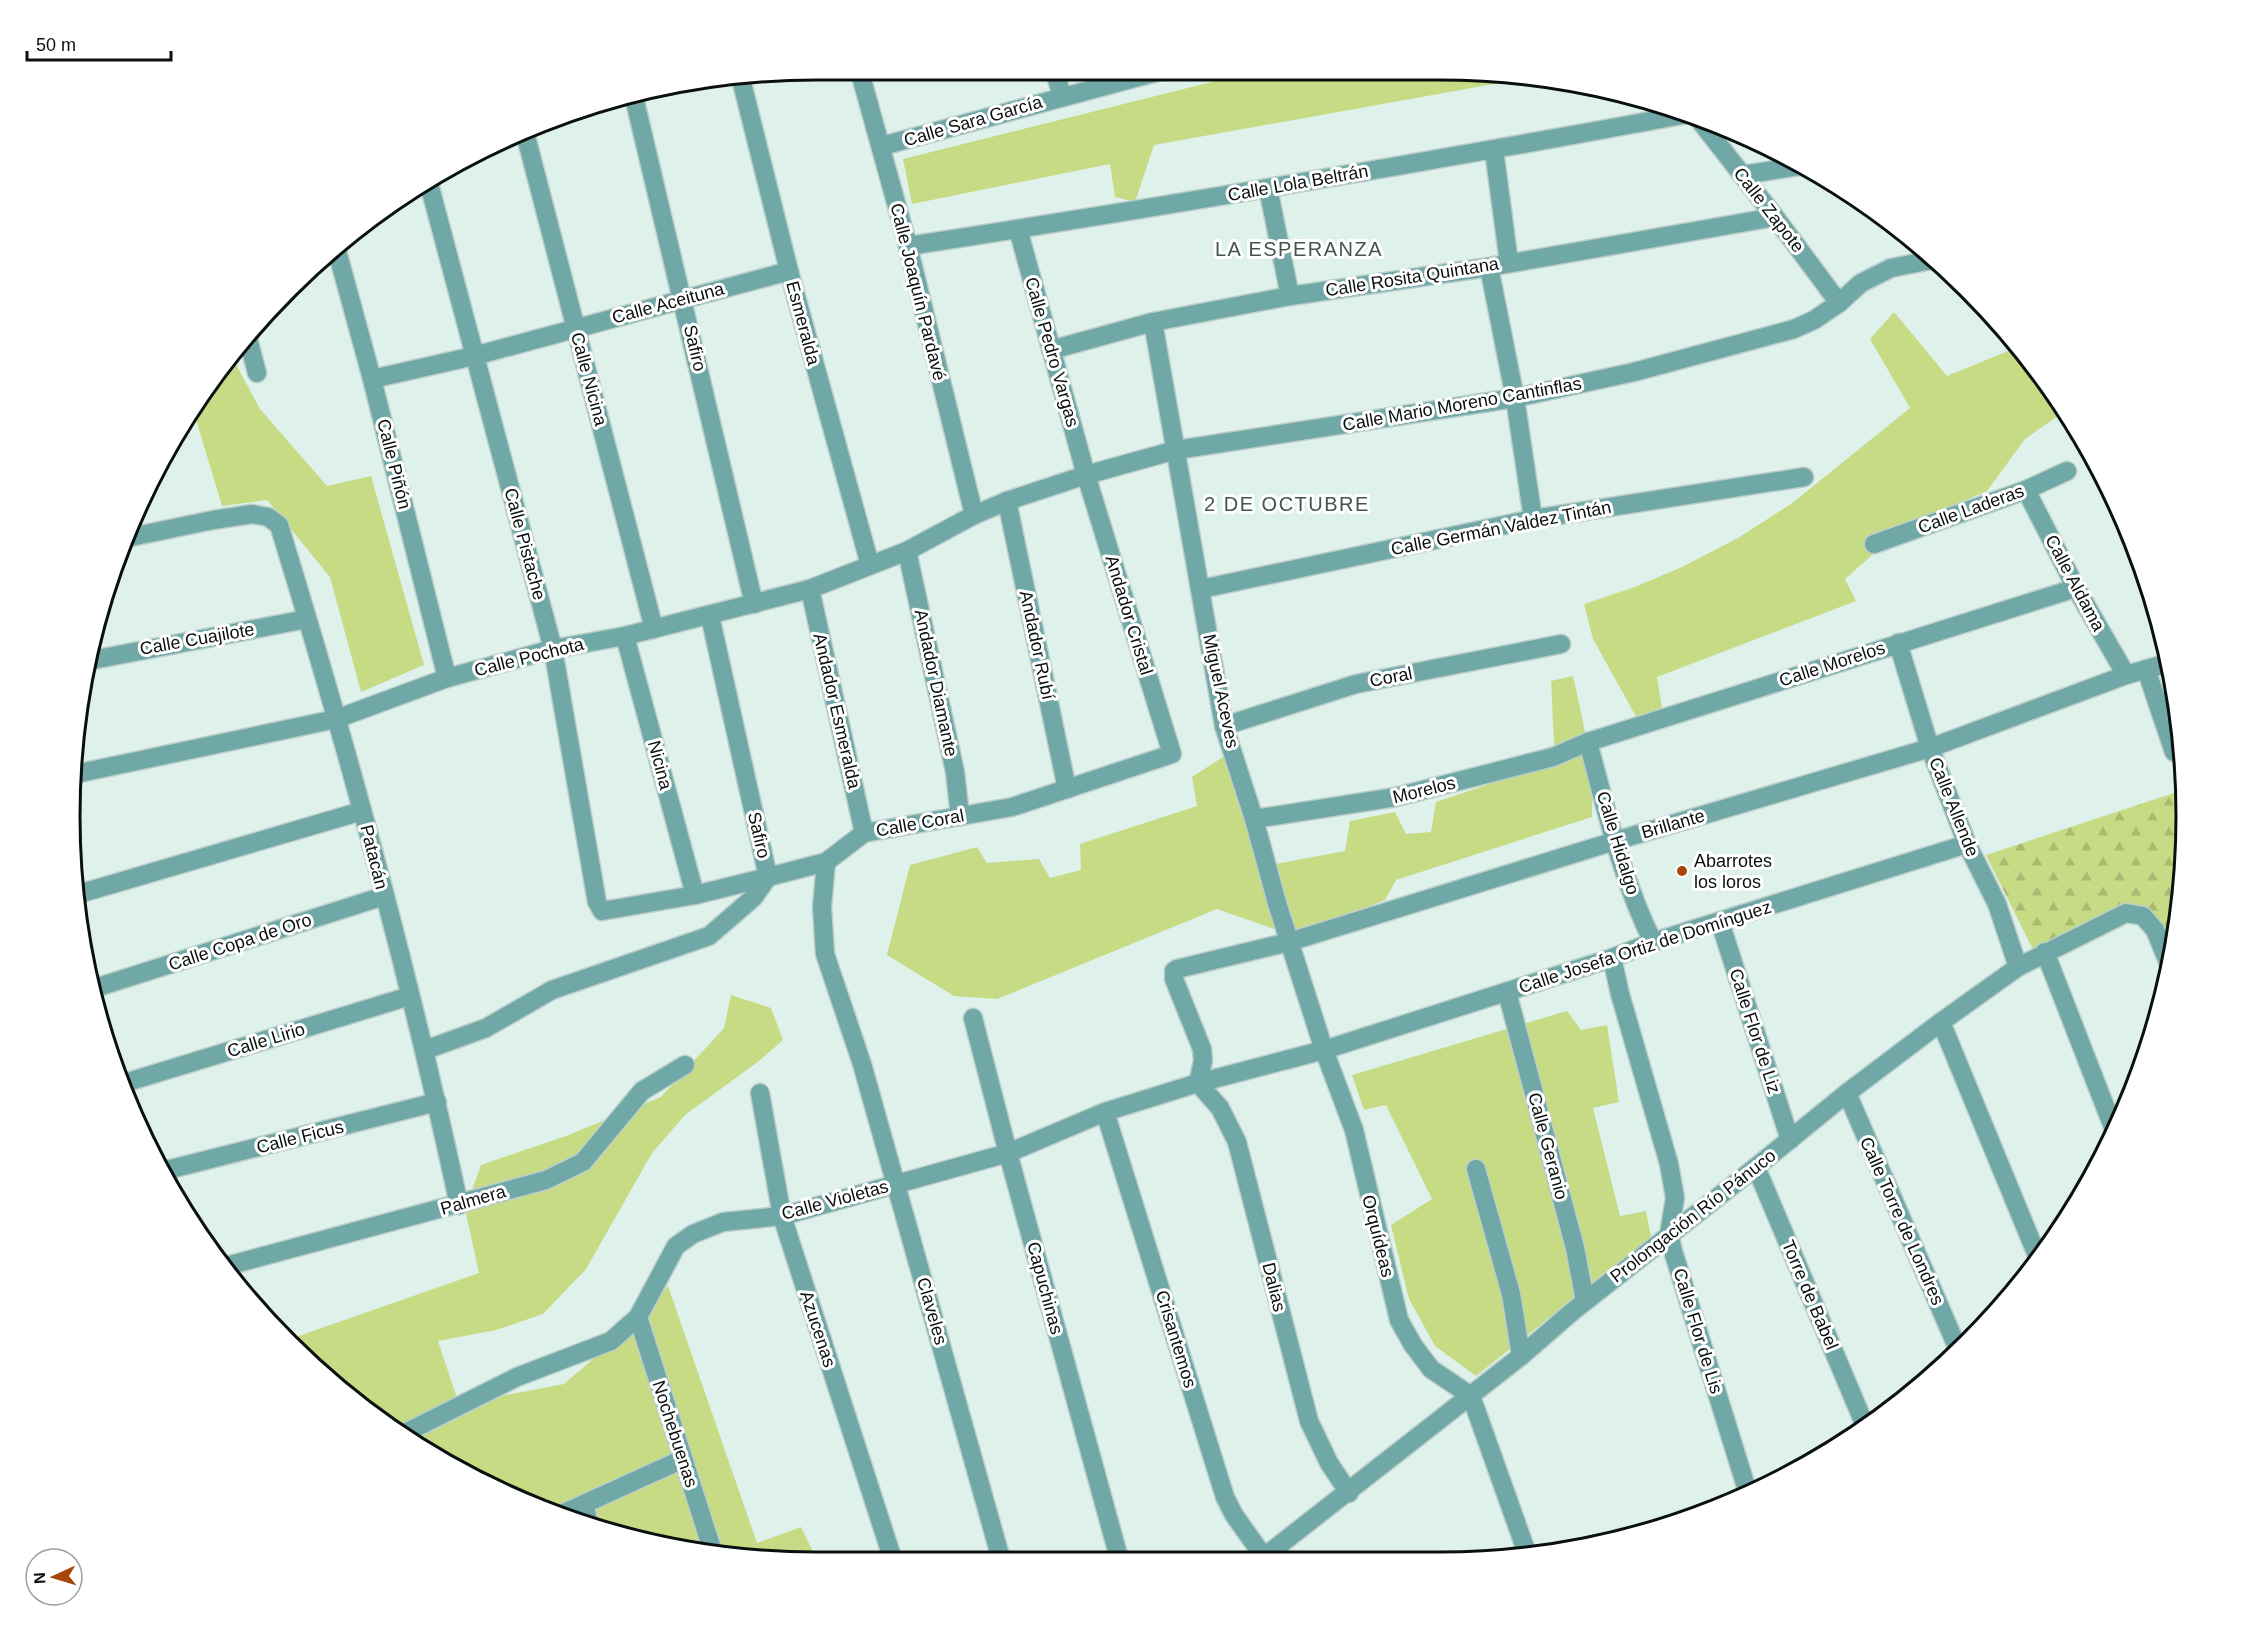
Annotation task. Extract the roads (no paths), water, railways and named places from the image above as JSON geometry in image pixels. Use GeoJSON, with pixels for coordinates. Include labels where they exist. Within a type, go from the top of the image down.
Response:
{"type":"FeatureCollection","features":[{"type":"Feature","properties":{"kind":"street","name":"Calle Joaquín Pardavé"},"geometry":{"type":"LineString","coordinates":[[862,80],[908,246],[974,516]]}},
{"type":"Feature","properties":{"kind":"street"},"geometry":{"type":"LineString","coordinates":[[1057,80],[1062,96]]}},
{"type":"Feature","properties":{"kind":"street","name":"Calle Sara García"},"geometry":{"type":"LineString","coordinates":[[882,146],[1125,80]]}},
{"type":"Feature","properties":{"kind":"street","name":"Esmeralda"},"geometry":{"type":"LineString","coordinates":[[742,84],[789,271],[870,565]]}},
{"type":"Feature","properties":{"kind":"street","name":"Safiro"},"geometry":{"type":"LineString","coordinates":[[635,103],[754,604]]}},
{"type":"Feature","properties":{"kind":"street","name":"Calle Lola Beltrán"},"geometry":{"type":"LineString","coordinates":[[908,246],[1494,150],[1671,117]]}},
{"type":"Feature","properties":{"kind":"street","name":"Calle Zapote"},"geometry":{"type":"LineString","coordinates":[[1707,131],[1776,217],[1839,303]]}},
{"type":"Feature","properties":{"kind":"street","name":"Calle Nicina"},"geometry":{"type":"LineString","coordinates":[[527,139],[654,629]]}},
{"type":"Feature","properties":{"kind":"street"},"geometry":{"type":"LineString","coordinates":[[1494,150],[1509,263]]}},
{"type":"Feature","properties":{"kind":"street"},"geometry":{"type":"LineString","coordinates":[[1742,175],[1790,168]]}},
{"type":"Feature","properties":{"kind":"street"},"geometry":{"type":"LineString","coordinates":[[1268,188],[1290,296]]}},
{"type":"Feature","properties":{"kind":"street","name":"Calle Pistache"},"geometry":{"type":"LineString","coordinates":[[430,189],[553,649],[597,902],[602,911]]}},
{"type":"Feature","properties":{"kind":"street","name":"Calle Rosita Quintana"},"geometry":{"type":"LineString","coordinates":[[1051,350],[1153,322],[1290,296],[1489,267],[1776,217]]}},
{"type":"Feature","properties":{"kind":"street","name":"Calle Pedro Vargas"},"geometry":{"type":"LineString","coordinates":[[1018,229],[1086,475]]}},
{"type":"Feature","properties":{"kind":"street","name":"Calle Piñón"},"geometry":{"type":"LineString","coordinates":[[338,255],[447,678]]}},
{"type":"Feature","properties":{"kind":"street","name":"Calle Mario Moreno Cantinflas"},"geometry":{"type":"LineString","coordinates":[[974,516],[1007,501],[1086,475],[1176,450],[1515,398],[1634,372],[1794,329],[1814,320],[1839,303],[1861,283],[1891,268],[1925,261]]}},
{"type":"Feature","properties":{"kind":"street"},"geometry":{"type":"LineString","coordinates":[[1489,267],[1515,398],[1533,519]]}},
{"type":"Feature","properties":{"kind":"street","name":"Calle Aceituna"},"geometry":{"type":"LineString","coordinates":[[372,379],[474,356],[789,271]]}},
{"type":"Feature","properties":{"kind":"street","name":"Miguel Aceves"},"geometry":{"type":"LineString","coordinates":[[1153,322],[1224,726],[1324,1050]]}},
{"type":"Feature","properties":{"kind":"street"},"geometry":{"type":"LineString","coordinates":[[250,345],[257,373]]}},
{"type":"Feature","properties":{"kind":"street","name":"Calle Laderas"},"geometry":{"type":"LineString","coordinates":[[1874,544],[2026,490],[2067,471]]}},
{"type":"Feature","properties":{"kind":"street","name":"Andador Cristal"},"geometry":{"type":"LineString","coordinates":[[1086,475],[1172,754]]}},
{"type":"Feature","properties":{"kind":"street","name":"Calle Germán Valdez Tintán"},"geometry":{"type":"LineString","coordinates":[[1201,589],[1533,519],[1804,477]]}},
{"type":"Feature","properties":{"kind":"street","name":"Calle Aldama"},"geometry":{"type":"LineString","coordinates":[[2026,490],[2076,588],[2126,675]]}},
{"type":"Feature","properties":{"kind":"street","name":"Andador Rubí"},"geometry":{"type":"LineString","coordinates":[[1007,501],[1067,789]]}},
{"type":"Feature","properties":{"kind":"street","name":"Patacán"},"geometry":{"type":"LineString","coordinates":[[135,536],[213,519],[252,514],[268,517],[279,525],[362,811],[425,1050],[459,1205]]}},
{"type":"Feature","properties":{"kind":"street","name":"Calle Pochota"},"geometry":{"type":"LineString","coordinates":[[81,773],[336,719],[447,678],[553,649],[625,636],[810,589],[907,551],[974,516]]}},
{"type":"Feature","properties":{"kind":"street","name":"Andador Diamante"},"geometry":{"type":"LineString","coordinates":[[907,551],[955,772],[960,816]]}},
{"type":"Feature","properties":{"kind":"street","name":"Calle Morelos"},"geometry":{"type":"LineString","coordinates":[[1588,742],[2076,588]]}},
{"type":"Feature","properties":{"kind":"street","name":"Andador Esmeralda"},"geometry":{"type":"LineString","coordinates":[[810,589],[864,832]]}},
{"type":"Feature","properties":{"kind":"street","name":"Safiro"},"geometry":{"type":"LineString","coordinates":[[710,616],[768,878]]}},
{"type":"Feature","properties":{"kind":"street","name":"Calle Cuajilote"},"geometry":{"type":"LineString","coordinates":[[97,659],[307,619]]}},
{"type":"Feature","properties":{"kind":"street","name":"Nicina"},"geometry":{"type":"LineString","coordinates":[[625,636],[695,895]]}},
{"type":"Feature","properties":{"kind":"street","name":"Calle Allende"},"geometry":{"type":"LineString","coordinates":[[1898,643],[1930,748],[1966,844],[1997,904],[2018,967]]}},
{"type":"Feature","properties":{"kind":"street","name":"Coral"},"geometry":{"type":"LineString","coordinates":[[1224,726],[1356,684],[1561,644]]}},
{"type":"Feature","properties":{"kind":"street","name":"Brillante"},"geometry":{"type":"LineString","coordinates":[[1198,1083],[1203,1061],[1202,1048],[1174,979],[1174,971],[1177,969],[1289,942],[1615,841],[1930,748],[2126,675],[2160,665]]}},
{"type":"Feature","properties":{"kind":"street"},"geometry":{"type":"LineString","coordinates":[[2146,669],[2173,750]]}},
{"type":"Feature","properties":{"kind":"street","name":"Morelos"},"geometry":{"type":"LineString","coordinates":[[1254,819],[1396,798],[1553,757],[1588,742]]}},
{"type":"Feature","properties":{"kind":"street","name":"Calle Hidalgo"},"geometry":{"type":"LineString","coordinates":[[1588,742],[1615,841],[1644,924],[1653,942]]}},
{"type":"Feature","properties":{"kind":"street","name":"Calle Coral"},"geometry":{"type":"LineString","coordinates":[[602,911],[695,895],[768,878],[826,862],[864,832],[1012,807],[1172,754]]}},
{"type":"Feature","properties":{"kind":"street"},"geometry":{"type":"LineString","coordinates":[[84,892],[362,811]]}},
{"type":"Feature","properties":{"kind":"street","name":"Calle Josefa Ortiz de Domínguez"},"geometry":{"type":"LineString","coordinates":[[1324,1050],[1612,958],[1653,942],[1966,844]]}},
{"type":"Feature","properties":{"kind":"street","name":"Claveles"},"geometry":{"type":"LineString","coordinates":[[826,862],[822,906],[825,954],[862,1064],[999,1552]]}},
{"type":"Feature","properties":{"kind":"street"},"geometry":{"type":"LineString","coordinates":[[425,1050],[486,1028],[552,990],[709,936],[753,898],[768,878]]}},
{"type":"Feature","properties":{"kind":"street","name":"Calle Copa de Oro"},"geometry":{"type":"LineString","coordinates":[[100,987],[384,896]]}},
{"type":"Feature","properties":{"kind":"street","name":"Prolongación Río Pánuco"},"geometry":{"type":"LineString","coordinates":[[1271,1552],[1471,1396],[1585,1301],[1847,1093],[2018,967],[2126,913],[2143,916],[2155,930],[2163,951]]}},
{"type":"Feature","properties":{"kind":"street","name":"Calle Flor de Liz"},"geometry":{"type":"LineString","coordinates":[[1720,922],[1790,1140]]}},
{"type":"Feature","properties":{"kind":"street"},"geometry":{"type":"LineString","coordinates":[[2045,952],[2110,1120]]}},
{"type":"Feature","properties":{"kind":"street","name":"Calle Flor de Lis"},"geometry":{"type":"LineString","coordinates":[[1612,958],[1620,994],[1669,1164],[1675,1198],[1669,1234],[1745,1485]]}},
{"type":"Feature","properties":{"kind":"street","name":"Calle Geranio"},"geometry":{"type":"LineString","coordinates":[[1507,992],[1572,1237],[1585,1301]]}},
{"type":"Feature","properties":{"kind":"street","name":"Calle Lirio"},"geometry":{"type":"LineString","coordinates":[[130,1081],[410,996]]}},
{"type":"Feature","properties":{"kind":"street","name":"Capuchinas"},"geometry":{"type":"LineString","coordinates":[[973,1018],[1117,1552]]}},
{"type":"Feature","properties":{"kind":"street"},"geometry":{"type":"LineString","coordinates":[[1941,1022],[2034,1249]]}},
{"type":"Feature","properties":{"kind":"street","name":"Calle Violetas"},"geometry":{"type":"LineString","coordinates":[[411,1430],[517,1377],[611,1341],[638,1317],[676,1246],[693,1234],[723,1222],[782,1216],[1008,1153],[1105,1112],[1198,1083],[1324,1050]]}},
{"type":"Feature","properties":{"kind":"street","name":"Orquídeas"},"geometry":{"type":"LineString","coordinates":[[1324,1050],[1354,1130],[1399,1320],[1413,1345],[1431,1369],[1471,1396]]}},
{"type":"Feature","properties":{"kind":"street","name":"Palmera"},"geometry":{"type":"LineString","coordinates":[[232,1265],[546,1180],[583,1162],[642,1091],[685,1065]]}},
{"type":"Feature","properties":{"kind":"street","name":"Dalias"},"geometry":{"type":"LineString","coordinates":[[1198,1083],[1220,1108],[1237,1142],[1309,1421],[1329,1463],[1349,1493]]}},
{"type":"Feature","properties":{"kind":"street","name":"Calle Torre de Londres"},"geometry":{"type":"LineString","coordinates":[[1847,1093],[1955,1342]]}},
{"type":"Feature","properties":{"kind":"street","name":"Azucenas"},"geometry":{"type":"LineString","coordinates":[[760,1094],[782,1216],[890,1552]]}},
{"type":"Feature","properties":{"kind":"street","name":"Calle Ficus"},"geometry":{"type":"LineString","coordinates":[[170,1169],[437,1102]]}},
{"type":"Feature","properties":{"kind":"street","name":"Crisantemos"},"geometry":{"type":"LineString","coordinates":[[1105,1112],[1226,1497],[1234,1515],[1260,1552]]}},
{"type":"Feature","properties":{"kind":"street","name":"Torre de Babel"},"geometry":{"type":"LineString","coordinates":[[1756,1167],[1862,1418]]}},
{"type":"Feature","properties":{"kind":"street"},"geometry":{"type":"LineString","coordinates":[[1476,1169],[1511,1294],[1521,1356]]}},
{"type":"Feature","properties":{"kind":"street","name":"Nochebuenas"},"geometry":{"type":"LineString","coordinates":[[638,1317],[710,1544]]}},
{"type":"Feature","properties":{"kind":"street"},"geometry":{"type":"LineString","coordinates":[[1471,1396],[1525,1546]]}},
{"type":"Feature","properties":{"kind":"street"},"geometry":{"type":"LineString","coordinates":[[572,1509],[682,1459]]}},
{"type":"Feature","properties":{"kind":"street"},"geometry":{"type":"LineString","coordinates":[[584,1504],[587,1514]]}},
{"type":"Feature","properties":{"kind":"place","name":"Abarrotes los loros"},"geometry":{"type":"Point","coordinates":[1682,871]}},
{"type":"Feature","properties":{"kind":"district","name":"LA ESPERANZA"},"geometry":{"type":"Point","coordinates":[1299,249]}},
{"type":"Feature","properties":{"kind":"district","name":"2 DE OCTUBRE"},"geometry":{"type":"Point","coordinates":[1287,504]}}]}
